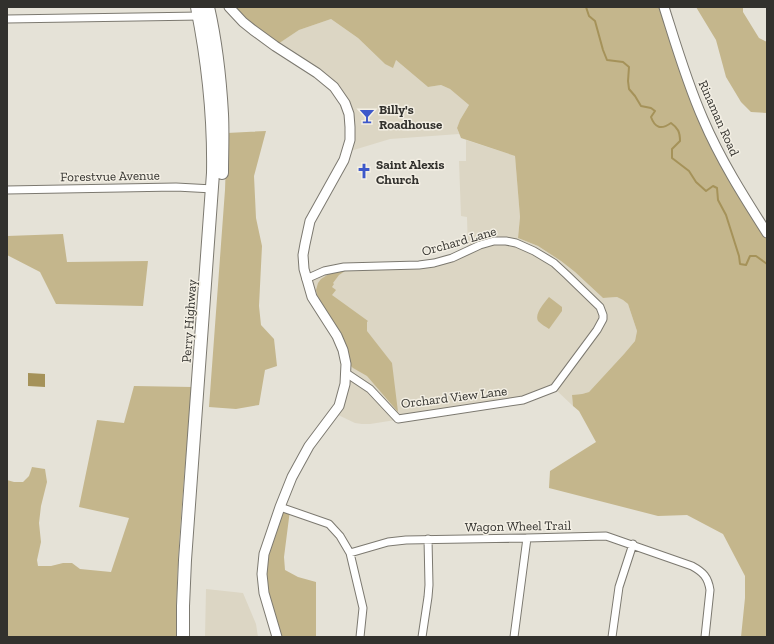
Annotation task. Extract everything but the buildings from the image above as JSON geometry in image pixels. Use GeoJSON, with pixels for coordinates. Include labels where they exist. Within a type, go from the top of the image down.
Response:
{"type":"FeatureCollection","features":[{"type":"Feature","properties":{"kind":"highway","name":"Perry Highway"},"geometry":{"type":"LineString","coordinates":[[183,637],[185,553],[213,189],[214,157],[203,11]]}},
{"type":"Feature","properties":{"kind":"highway","name":"Perry Highway"},"geometry":{"type":"LineString","coordinates":[[191,637],[193,561],[222,174],[221,96],[217,58],[203,11]]}},
{"type":"Feature","properties":{"kind":"street"},"geometry":{"type":"LineString","coordinates":[[229,7],[243,22],[263,38],[329,82],[345,102],[351,133],[349,146],[341,167],[310,221],[303,255],[304,270],[312,297],[337,336],[343,350],[346,364],[345,384],[339,406],[309,446],[292,477],[264,554],[262,574],[264,593],[277,637]]}},
{"type":"Feature","properties":{"kind":"street","name":"Rinaman Road"},"geometry":{"type":"LineString","coordinates":[[664,7],[703,120],[740,190],[767,233]]}},
{"type":"Feature","properties":{"kind":"street"},"geometry":{"type":"LineString","coordinates":[[7,19],[203,11]]}},
{"type":"Feature","properties":{"kind":"street","name":"Forestvue Avenue"},"geometry":{"type":"LineString","coordinates":[[7,190],[176,187],[213,189]]}},
{"type":"Feature","properties":{"kind":"street","name":"Orchard Lane"},"geometry":{"type":"LineString","coordinates":[[306,279],[324,271],[344,267],[419,265],[434,263],[452,258],[480,245],[494,241],[516,243],[534,250],[554,263],[582,289],[600,307],[603,315],[603,319],[597,330],[554,388]]}},
{"type":"Feature","properties":{"kind":"street","name":"Orchard View Lane"},"geometry":{"type":"LineString","coordinates":[[346,374],[370,389],[398,419],[523,400],[554,388]]}},
{"type":"Feature","properties":{"kind":"street"},"geometry":{"type":"LineString","coordinates":[[280,507],[329,524],[340,536],[350,553],[363,608],[360,637]]}},
{"type":"Feature","properties":{"kind":"street","name":"Wagon Wheel Trail"},"geometry":{"type":"LineString","coordinates":[[350,553],[396,540],[606,536],[633,544],[700,570],[709,584],[710,590],[705,637]]}},
{"type":"Feature","properties":{"kind":"street"},"geometry":{"type":"LineString","coordinates":[[514,637],[527,538]]}},
{"type":"Feature","properties":{"kind":"street"},"geometry":{"type":"LineString","coordinates":[[422,637],[429,585],[428,539]]}},
{"type":"Feature","properties":{"kind":"street"},"geometry":{"type":"LineString","coordinates":[[612,637],[619,587],[633,544]]}},
{"type":"Feature","properties":{"kind":"shaded area"},"geometry":{"type":"Polygon","coordinates":[[[229,7],[664,7],[698,109],[767,233],[767,637],[741,637],[745,598],[745,576],[723,534],[687,515],[658,516],[549,488],[550,471],[596,442],[579,411],[573,406],[572,395],[589,392],[635,341],[637,331],[628,304],[623,300],[617,297],[603,298],[561,261],[538,246],[518,238],[520,217],[515,156],[461,138],[457,128],[469,105],[450,89],[441,85],[428,87],[396,60],[393,68],[385,64],[358,38],[331,19],[299,30],[275,46],[229,7]]]}},
{"type":"Feature","properties":{"kind":"shaded area"},"geometry":{"type":"Polygon","coordinates":[[[696,7],[743,7],[743,12],[759,38],[767,42],[767,113],[751,112],[741,102],[726,77],[716,40],[696,7]]]}},
{"type":"Feature","properties":{"kind":"shaded area"},"geometry":{"type":"Polygon","coordinates":[[[331,19],[358,38],[385,64],[396,60],[428,87],[441,85],[450,89],[469,105],[457,128],[459,134],[390,139],[347,152],[350,140],[342,97],[275,46],[299,30],[331,19]]]}},
{"type":"Feature","properties":{"kind":"shaded area"},"geometry":{"type":"Polygon","coordinates":[[[266,131],[254,176],[256,218],[262,246],[259,306],[261,325],[274,339],[277,366],[265,370],[259,405],[236,409],[209,407],[225,190],[227,133],[266,131]]]}},
{"type":"Feature","properties":{"kind":"shaded area"},"geometry":{"type":"Polygon","coordinates":[[[466,140],[515,156],[520,217],[518,238],[538,246],[561,261],[603,298],[617,297],[628,304],[637,331],[635,341],[589,392],[572,395],[573,406],[554,388],[523,400],[370,424],[355,423],[334,413],[346,364],[306,279],[324,271],[419,265],[468,251],[467,217],[461,216],[459,161],[466,161],[466,140]]]}},
{"type":"Feature","properties":{"kind":"shaded area"},"geometry":{"type":"Polygon","coordinates":[[[63,234],[67,262],[148,261],[143,306],[56,304],[40,272],[7,255],[7,236],[63,234]]]}},
{"type":"Feature","properties":{"kind":"shaded area"},"geometry":{"type":"Polygon","coordinates":[[[345,271],[339,275],[333,283],[334,284],[332,287],[336,290],[332,295],[368,321],[367,331],[392,363],[398,412],[367,376],[350,365],[349,353],[345,343],[338,329],[318,299],[316,290],[318,283],[321,279],[332,272],[345,271]]]}},
{"type":"Feature","properties":{"kind":"shaded area"},"geometry":{"type":"Polygon","coordinates":[[[549,297],[562,307],[562,311],[549,329],[538,321],[537,315],[540,308],[549,297]]]}},
{"type":"Feature","properties":{"kind":"shaded area"},"geometry":{"type":"Polygon","coordinates":[[[28,373],[45,374],[45,387],[28,386],[28,373]]]}},
{"type":"Feature","properties":{"kind":"shaded area"},"geometry":{"type":"Polygon","coordinates":[[[134,386],[192,387],[179,543],[176,637],[7,637],[7,480],[23,482],[29,476],[32,467],[45,469],[47,482],[41,506],[39,523],[41,542],[37,560],[38,566],[72,563],[80,569],[111,572],[129,518],[79,507],[97,420],[124,423],[134,386]]]}},
{"type":"Feature","properties":{"kind":"shaded area"},"geometry":{"type":"Polygon","coordinates":[[[280,507],[290,510],[284,557],[285,570],[298,577],[316,582],[316,637],[277,637],[262,574],[280,507]]]}},
{"type":"Feature","properties":{"kind":"shaded area"},"geometry":{"type":"Polygon","coordinates":[[[206,589],[243,593],[256,624],[258,637],[205,637],[206,589]]]}},
{"type":"Feature","properties":{"kind":"waterway"},"geometry":{"type":"LineString","coordinates":[[586,7],[589,16],[595,21],[607,60],[623,62],[629,67],[629,89],[641,106],[651,108],[655,111],[651,117],[654,124],[659,127],[664,127],[671,123],[678,130],[680,141],[672,149],[672,158],[689,171],[696,182],[706,191],[713,186],[717,188],[718,200],[726,215],[739,256],[740,264],[746,265],[750,256],[756,256],[767,264]]}},
{"type":"Feature","properties":{"kind":"place","name":"Billy's Roadhouse"},"geometry":{"type":"Point","coordinates":[367,116]}},
{"type":"Feature","properties":{"kind":"place","name":"Saint Alexis Church"},"geometry":{"type":"Point","coordinates":[364,171]}}]}
